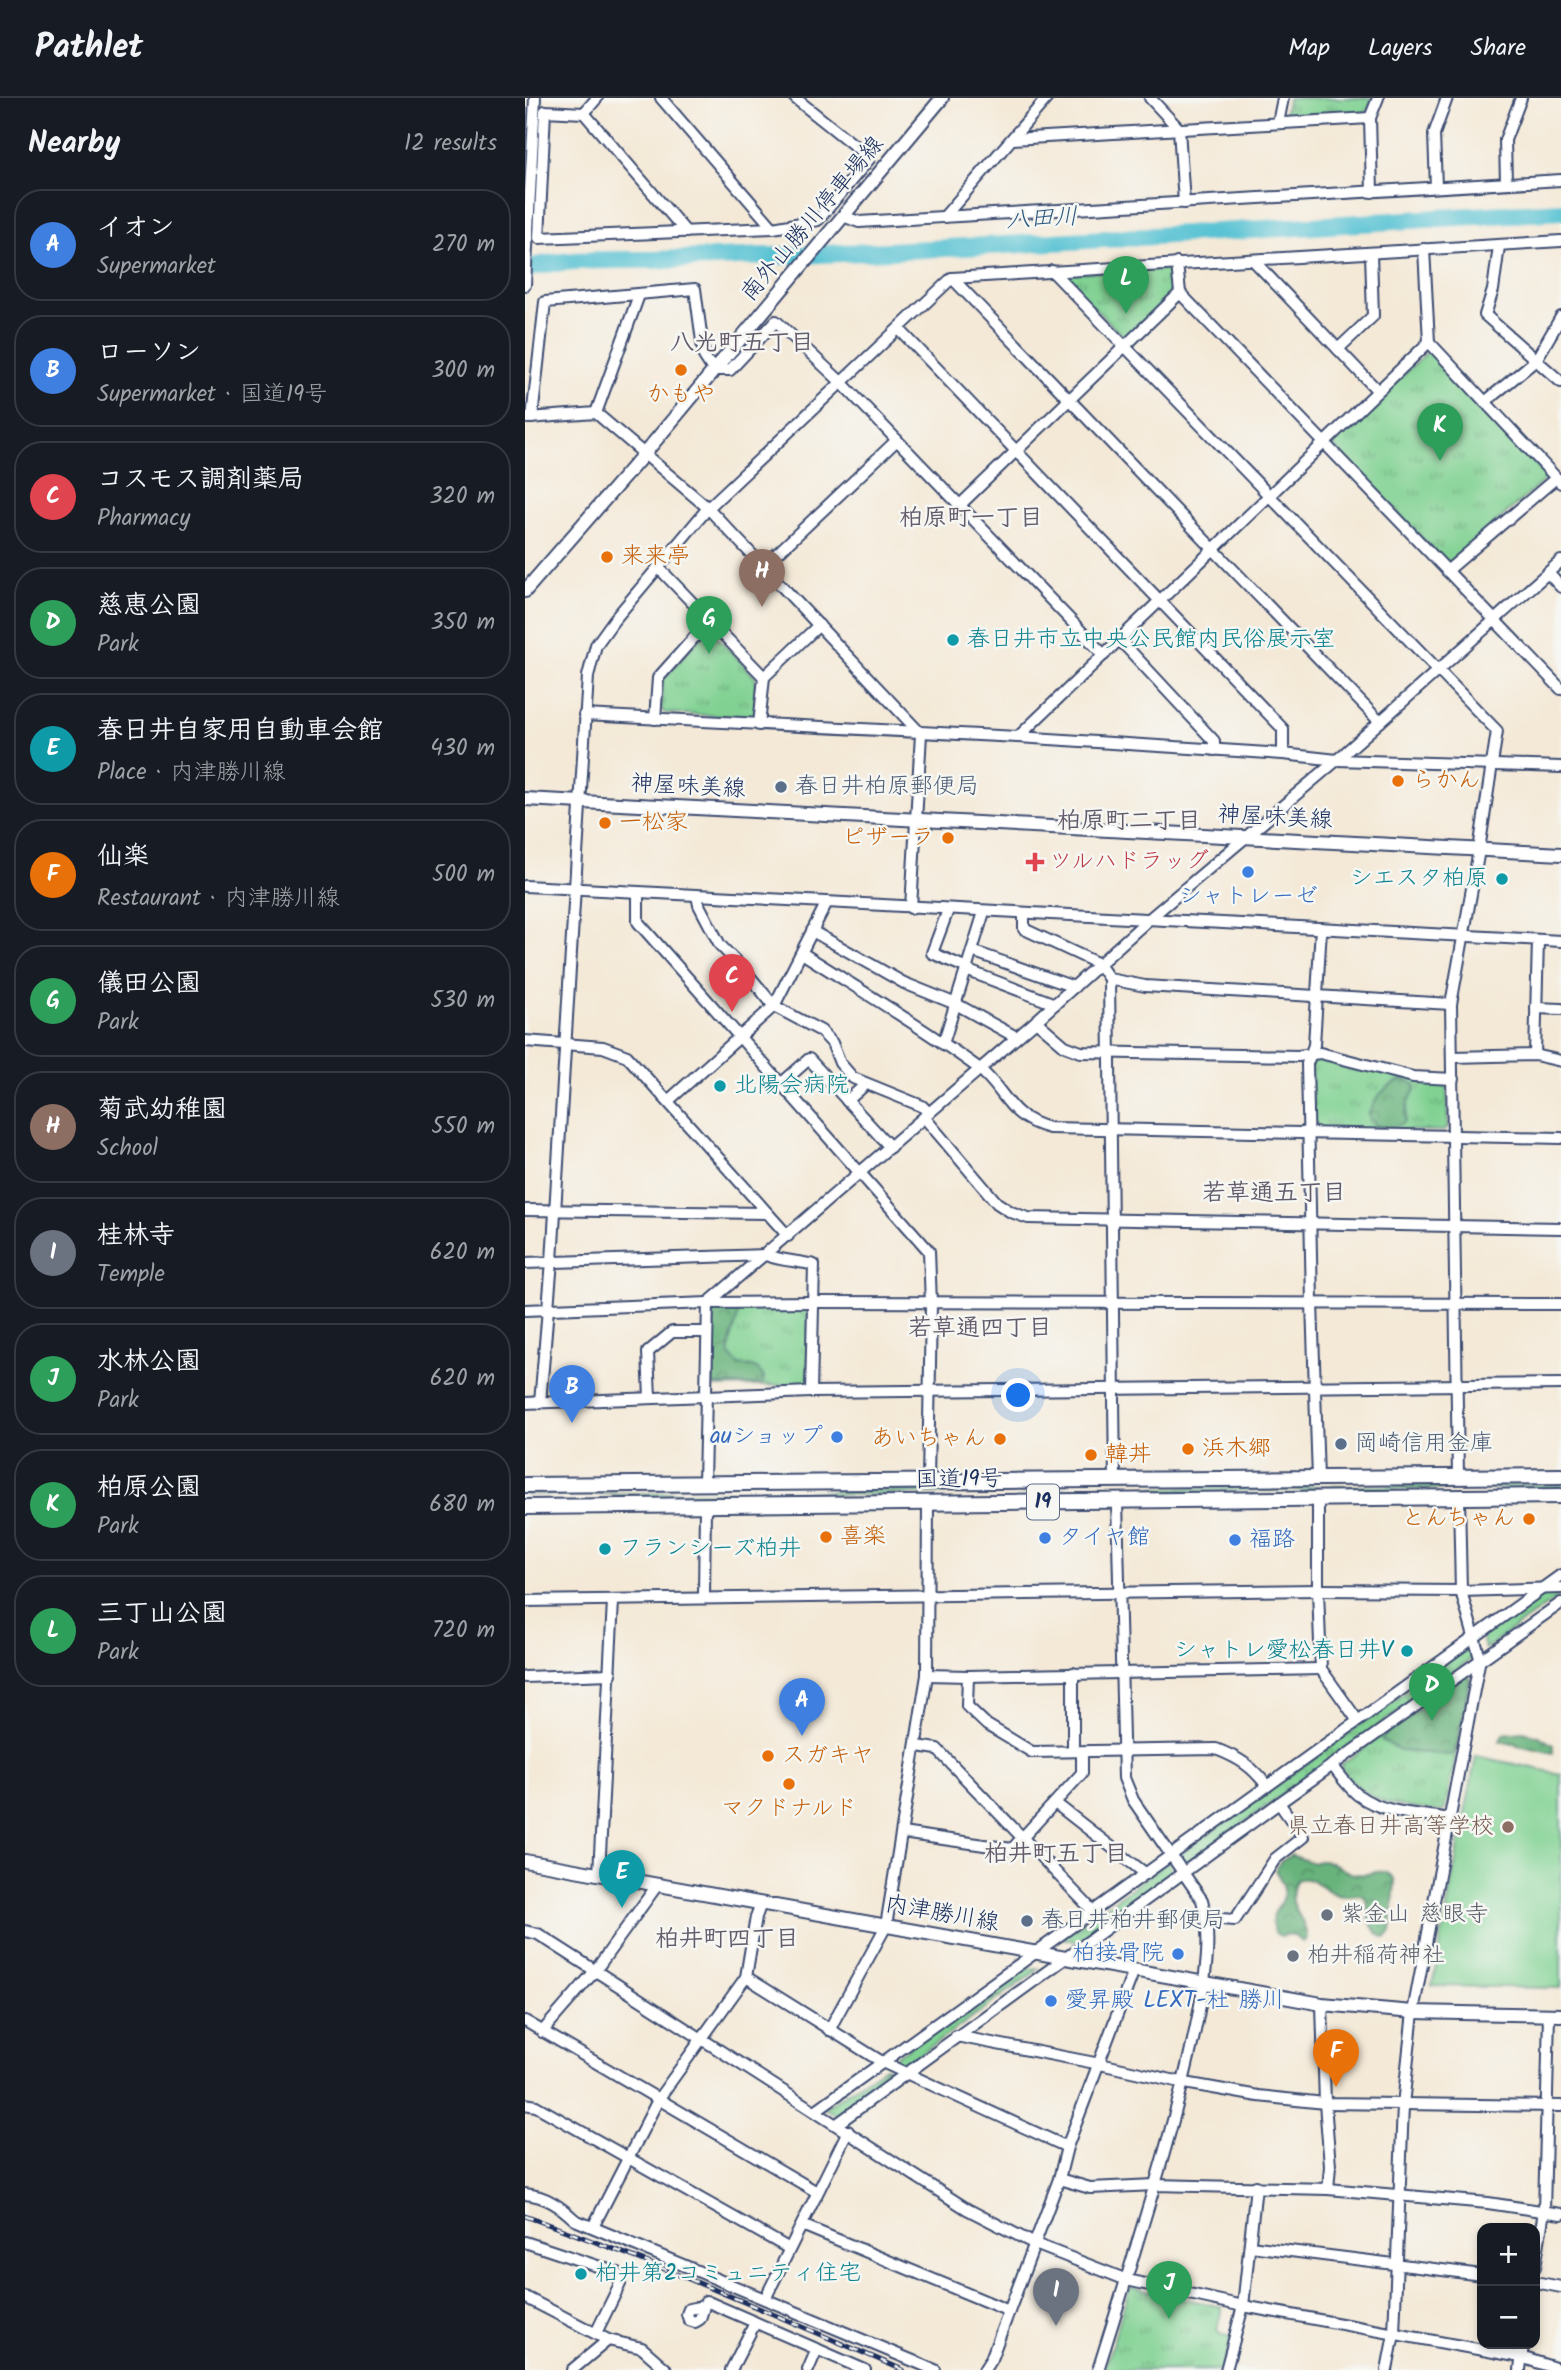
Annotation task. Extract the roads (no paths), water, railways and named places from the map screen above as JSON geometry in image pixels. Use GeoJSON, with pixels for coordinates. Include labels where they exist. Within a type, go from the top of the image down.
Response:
{"type":"FeatureCollection","features":[{"type":"Feature","properties":{"kind":"highway","name":"国道19号"},"geometry":{"type":"LineString","coordinates":[[525,1485],[1561,1476]]}},
{"type":"Feature","properties":{"kind":"highway","name":"国道19号"},"geometry":{"type":"LineString","coordinates":[[525,1507],[1561,1496]]}},
{"type":"Feature","properties":{"kind":"main road","name":"南外山勝川停車場線"},"geometry":{"type":"LineString","coordinates":[[525,591],[645,453],[942,98]]}},
{"type":"Feature","properties":{"kind":"main road","name":"神屋味美線"},"geometry":{"type":"LineString","coordinates":[[525,799],[1561,854]]}},
{"type":"Feature","properties":{"kind":"main road","name":"内津勝川線"},"geometry":{"type":"LineString","coordinates":[[525,1861],[1067,1956],[1322,2004],[1413,2012],[1555,2015]]}},
{"type":"Feature","properties":{"kind":"street"},"geometry":{"type":"LineString","coordinates":[[525,284],[535,98]]}},
{"type":"Feature","properties":{"kind":"street"},"geometry":{"type":"LineString","coordinates":[[584,113],[597,98]]}},
{"type":"Feature","properties":{"kind":"street"},"geometry":{"type":"LineString","coordinates":[[661,98],[773,228]]}},
{"type":"Feature","properties":{"kind":"street"},"geometry":{"type":"LineString","coordinates":[[685,232],[584,113],[545,111],[540,238],[685,232],[773,228],[818,220],[870,158],[795,98]]}},
{"type":"Feature","properties":{"kind":"street"},"geometry":{"type":"LineString","coordinates":[[944,217],[1047,98]]}},
{"type":"Feature","properties":{"kind":"street"},"geometry":{"type":"LineString","coordinates":[[1150,98],[1163,102],[1179,129],[1184,203]]}},
{"type":"Feature","properties":{"kind":"street"},"geometry":{"type":"LineString","coordinates":[[1278,124],[1283,98]]}},
{"type":"Feature","properties":{"kind":"street"},"geometry":{"type":"LineString","coordinates":[[1372,192],[1370,118],[1378,98]]}},
{"type":"Feature","properties":{"kind":"street"},"geometry":{"type":"LineString","coordinates":[[1436,187],[1434,134],[1447,98]]}},
{"type":"Feature","properties":{"kind":"street"},"geometry":{"type":"LineString","coordinates":[[1506,183],[1505,140],[1521,98]]}},
{"type":"Feature","properties":{"kind":"street"},"geometry":{"type":"LineString","coordinates":[[1012,139],[1370,118]]}},
{"type":"Feature","properties":{"kind":"street"},"geometry":{"type":"LineString","coordinates":[[843,216],[859,222],[1561,180]]}},
{"type":"Feature","properties":{"kind":"street"},"geometry":{"type":"LineString","coordinates":[[540,1403],[552,1261],[588,676],[596,645],[708,508],[952,278],[1561,241]]}},
{"type":"Feature","properties":{"kind":"street"},"geometry":{"type":"LineString","coordinates":[[1499,246],[1493,290],[1485,315],[1561,382]]}},
{"type":"Feature","properties":{"kind":"street"},"geometry":{"type":"LineString","coordinates":[[1424,249],[1429,342],[1558,480],[1447,570]]}},
{"type":"Feature","properties":{"kind":"street"},"geometry":{"type":"LineString","coordinates":[[1338,349],[1373,316],[1371,253]]}},
{"type":"Feature","properties":{"kind":"street"},"geometry":{"type":"LineString","coordinates":[[1253,260],[1377,390]]}},
{"type":"Feature","properties":{"kind":"street"},"geometry":{"type":"LineString","coordinates":[[1177,263],[1180,293],[1561,689]]}},
{"type":"Feature","properties":{"kind":"street"},"geometry":{"type":"LineString","coordinates":[[1052,271],[1497,731],[1451,1004],[1454,1057],[1458,1477]]}},
{"type":"Feature","properties":{"kind":"street"},"geometry":{"type":"LineString","coordinates":[[952,278],[1380,722]]}},
{"type":"Feature","properties":{"kind":"street"},"geometry":{"type":"LineString","coordinates":[[911,908],[921,734],[708,508],[596,412],[529,418],[545,303],[695,289],[704,356],[713,370],[730,370],[776,321],[897,440],[1104,655]]}},
{"type":"Feature","properties":{"kind":"street"},"geometry":{"type":"LineString","coordinates":[[960,505],[1180,293]]}},
{"type":"Feature","properties":{"kind":"street"},"geometry":{"type":"LineString","coordinates":[[596,412],[639,295]]}},
{"type":"Feature","properties":{"kind":"street"},"geometry":{"type":"LineString","coordinates":[[1485,402],[1536,360],[1561,317]]}},
{"type":"Feature","properties":{"kind":"street"},"geometry":{"type":"LineString","coordinates":[[898,329],[1283,729],[1283,754]]}},
{"type":"Feature","properties":{"kind":"street"},"geometry":{"type":"LineString","coordinates":[[1018,737],[1429,342]]}},
{"type":"Feature","properties":{"kind":"street"},"geometry":{"type":"LineString","coordinates":[[764,567],[897,440]]}},
{"type":"Feature","properties":{"kind":"street"},"geometry":{"type":"LineString","coordinates":[[704,1483],[708,1303],[1036,1021],[1149,919],[1337,760],[1561,561]]}},
{"type":"Feature","properties":{"kind":"street"},"geometry":{"type":"LineString","coordinates":[[658,567],[708,622],[764,677]]}},
{"type":"Feature","properties":{"kind":"street"},"geometry":{"type":"LineString","coordinates":[[1548,573],[1561,587]]}},
{"type":"Feature","properties":{"kind":"street"},"geometry":{"type":"LineString","coordinates":[[655,719],[659,678],[708,622]]}},
{"type":"Feature","properties":{"kind":"street"},"geometry":{"type":"LineString","coordinates":[[759,725],[764,677],[819,625]]}},
{"type":"Feature","properties":{"kind":"street"},"geometry":{"type":"LineString","coordinates":[[1120,640],[1214,741],[1215,750]]}},
{"type":"Feature","properties":{"kind":"street"},"geometry":{"type":"LineString","coordinates":[[584,715],[1018,737],[1283,754],[1337,760],[1561,767]]}},
{"type":"Feature","properties":{"kind":"street"},"geometry":{"type":"LineString","coordinates":[[525,886],[1561,941]]}},
{"type":"Feature","properties":{"kind":"street"},"geometry":{"type":"LineString","coordinates":[[638,893],[638,922],[929,1251],[928,1482]]}},
{"type":"Feature","properties":{"kind":"street"},"geometry":{"type":"LineString","coordinates":[[697,895],[699,905],[720,945],[773,1006],[821,1031],[832,1043],[840,1063],[853,1077],[922,1106],[997,1203],[1011,1212],[1028,1218],[1561,1228]]}},
{"type":"Feature","properties":{"kind":"street"},"geometry":{"type":"LineString","coordinates":[[669,1101],[773,1006],[827,904]]}},
{"type":"Feature","properties":{"kind":"street"},"geometry":{"type":"LineString","coordinates":[[949,910],[932,953],[1055,1004]]}},
{"type":"Feature","properties":{"kind":"street"},"geometry":{"type":"LineString","coordinates":[[943,1044],[984,912]]}},
{"type":"Feature","properties":{"kind":"street"},"geometry":{"type":"LineString","coordinates":[[1024,913],[1024,929],[1099,964],[1109,979],[1115,1481]]}},
{"type":"Feature","properties":{"kind":"street"},"geometry":{"type":"LineString","coordinates":[[1318,1478],[1307,1064],[1314,1045],[1321,928]]}},
{"type":"Feature","properties":{"kind":"street"},"geometry":{"type":"LineString","coordinates":[[812,931],[904,983],[956,1004],[1016,1037]]}},
{"type":"Feature","properties":{"kind":"street"},"geometry":{"type":"LineString","coordinates":[[1535,1055],[1538,940]]}},
{"type":"Feature","properties":{"kind":"street"},"geometry":{"type":"LineString","coordinates":[[972,951],[1074,987]]}},
{"type":"Feature","properties":{"kind":"street"},"geometry":{"type":"LineString","coordinates":[[802,953],[980,1069],[1025,1120],[1049,1128],[1561,1138]]}},
{"type":"Feature","properties":{"kind":"street"},"geometry":{"type":"LineString","coordinates":[[1109,979],[1145,986],[1451,1004]]}},
{"type":"Feature","properties":{"kind":"street"},"geometry":{"type":"LineString","coordinates":[[1536,1008],[1561,1009]]}},
{"type":"Feature","properties":{"kind":"street"},"geometry":{"type":"LineString","coordinates":[[1036,1021],[1065,1046],[1081,1052],[1320,1053],[1413,1077],[1453,1079]]}},
{"type":"Feature","properties":{"kind":"street"},"geometry":{"type":"LineString","coordinates":[[525,1041],[604,1047],[627,1056],[788,1236]]}},
{"type":"Feature","properties":{"kind":"street"},"geometry":{"type":"LineString","coordinates":[[1454,1057],[1535,1055],[1561,1061]]}},
{"type":"Feature","properties":{"kind":"street"},"geometry":{"type":"LineString","coordinates":[[782,1083],[809,1059],[890,1147]]}},
{"type":"Feature","properties":{"kind":"street"},"geometry":{"type":"LineString","coordinates":[[847,1101],[866,1084]]}},
{"type":"Feature","properties":{"kind":"street"},"geometry":{"type":"LineString","coordinates":[[525,1210],[767,1213]]}},
{"type":"Feature","properties":{"kind":"street"},"geometry":{"type":"LineString","coordinates":[[525,1263],[766,1255],[814,1265],[811,1392]]}},
{"type":"Feature","properties":{"kind":"street"},"geometry":{"type":"LineString","coordinates":[[525,1310],[814,1302],[1561,1304]]}},
{"type":"Feature","properties":{"kind":"street"},"geometry":{"type":"LineString","coordinates":[[650,1398],[647,1352],[672,1332],[706,1332]]}},
{"type":"Feature","properties":{"kind":"street"},"geometry":{"type":"LineString","coordinates":[[525,1403],[811,1392],[1561,1384]]}},
{"type":"Feature","properties":{"kind":"street"},"geometry":{"type":"LineString","coordinates":[[1387,2370],[1394,2334],[1403,2105],[1413,2012],[1480,1658],[1461,1591],[1459,1497]]}},
{"type":"Feature","properties":{"kind":"street"},"geometry":{"type":"LineString","coordinates":[[1318,1498],[1321,1669],[1358,1721]]}},
{"type":"Feature","properties":{"kind":"street"},"geometry":{"type":"LineString","coordinates":[[1098,2370],[1185,2083],[1204,1982],[1208,1939],[1202,1900],[1133,1800],[1124,1778],[1117,1501]]}},
{"type":"Feature","properties":{"kind":"street"},"geometry":{"type":"LineString","coordinates":[[829,2030],[886,1926],[927,1675],[928,1503]]}},
{"type":"Feature","properties":{"kind":"street"},"geometry":{"type":"LineString","coordinates":[[704,1598],[705,1505]]}},
{"type":"Feature","properties":{"kind":"street"},"geometry":{"type":"LineString","coordinates":[[837,2124],[1067,1956],[1267,1786],[1561,1575]]}},
{"type":"Feature","properties":{"kind":"street"},"geometry":{"type":"LineString","coordinates":[[525,1601],[1561,1588]]}},
{"type":"Feature","properties":{"kind":"street"},"geometry":{"type":"LineString","coordinates":[[599,1874],[613,1601]]}},
{"type":"Feature","properties":{"kind":"street"},"geometry":{"type":"LineString","coordinates":[[815,2111],[1146,1874],[1177,1864],[1279,1803],[1561,1602]]}},
{"type":"Feature","properties":{"kind":"street"},"geometry":{"type":"LineString","coordinates":[[927,1675],[1321,1669]]}},
{"type":"Feature","properties":{"kind":"street"},"geometry":{"type":"LineString","coordinates":[[525,1677],[611,1674]]}},
{"type":"Feature","properties":{"kind":"street"},"geometry":{"type":"LineString","coordinates":[[902,1833],[1012,1849],[1023,1839],[1083,1773],[1078,1751],[1073,1674]]}},
{"type":"Feature","properties":{"kind":"street"},"geometry":{"type":"LineString","coordinates":[[968,1676],[967,1706],[987,1725],[1032,1752],[1216,1749],[1238,1757],[1255,1770],[1267,1786]]}},
{"type":"Feature","properties":{"kind":"street"},"geometry":{"type":"LineString","coordinates":[[917,1746],[937,1749],[1093,1911]]}},
{"type":"Feature","properties":{"kind":"street"},"geometry":{"type":"LineString","coordinates":[[1332,1765],[1356,1794],[1368,1801],[1394,1810],[1450,1819]]}},
{"type":"Feature","properties":{"kind":"street"},"geometry":{"type":"LineString","coordinates":[[1055,1803],[1146,1874]]}},
{"type":"Feature","properties":{"kind":"street"},"geometry":{"type":"LineString","coordinates":[[1207,1919],[1235,1920],[1275,1859],[1303,1837],[1279,1803]]}},
{"type":"Feature","properties":{"kind":"street"},"geometry":{"type":"LineString","coordinates":[[542,2032],[595,1971],[658,1884]]}},
{"type":"Feature","properties":{"kind":"street"},"geometry":{"type":"LineString","coordinates":[[593,2227],[659,2098],[746,1977],[756,1917],[761,1903]]}},
{"type":"Feature","properties":{"kind":"street"},"geometry":{"type":"LineString","coordinates":[[525,1931],[538,1934],[967,2209],[1035,2244],[1127,2280],[1243,2306],[1521,2357],[1561,2370]]}},
{"type":"Feature","properties":{"kind":"street"},"geometry":{"type":"LineString","coordinates":[[984,2370],[991,2359],[1035,2244],[1059,2179],[1067,2147],[1134,1970]]}},
{"type":"Feature","properties":{"kind":"street"},"geometry":{"type":"LineString","coordinates":[[746,1977],[882,2062],[1067,2147]]}},
{"type":"Feature","properties":{"kind":"street"},"geometry":{"type":"LineString","coordinates":[[1322,2004],[1330,2166],[1328,2189]]}},
{"type":"Feature","properties":{"kind":"street"},"geometry":{"type":"LineString","coordinates":[[1540,2236],[1544,2211],[1546,2106],[1555,2015]]}},
{"type":"Feature","properties":{"kind":"street"},"geometry":{"type":"LineString","coordinates":[[525,2021],[817,2192]]}},
{"type":"Feature","properties":{"kind":"street"},"geometry":{"type":"LineString","coordinates":[[956,2036],[1185,2083],[1325,2104],[1561,2106]]}},
{"type":"Feature","properties":{"kind":"street"},"geometry":{"type":"LineString","coordinates":[[525,2104],[536,2106],[788,2248]]}},
{"type":"Feature","properties":{"kind":"street"},"geometry":{"type":"LineString","coordinates":[[765,2299],[848,2131]]}},
{"type":"Feature","properties":{"kind":"street"},"geometry":{"type":"LineString","coordinates":[[1059,2179],[1090,2188],[1154,2185],[1328,2189],[1488,2203],[1561,2214]]}},
{"type":"Feature","properties":{"kind":"street"},"geometry":{"type":"LineString","coordinates":[[1226,2370],[1243,2306],[1257,2186]]}},
{"type":"Feature","properties":{"kind":"street"},"geometry":{"type":"LineString","coordinates":[[525,2194],[555,2203],[575,2220],[935,2370]]}},
{"type":"Feature","properties":{"kind":"street"},"geometry":{"type":"LineString","coordinates":[[802,2225],[1009,2311]]}},
{"type":"Feature","properties":{"kind":"street"},"geometry":{"type":"LineString","coordinates":[[525,2242],[618,2273],[620,2284],[596,2333]]}},
{"type":"Feature","properties":{"kind":"street"},"geometry":{"type":"LineString","coordinates":[[1250,2246],[1477,2274]]}},
{"type":"Feature","properties":{"kind":"street"},"geometry":{"type":"LineString","coordinates":[[1540,2283],[1561,2287]]}},
{"type":"Feature","properties":{"kind":"street"},"geometry":{"type":"LineString","coordinates":[[525,2297],[608,2340],[642,2348],[667,2370]]}},
{"type":"Feature","properties":{"kind":"street"},"geometry":{"type":"LineString","coordinates":[[704,2306],[706,2301],[865,2370]]}},
{"type":"Feature","properties":{"kind":"street"},"geometry":{"type":"LineString","coordinates":[[731,2370],[755,2323]]}},
{"type":"Feature","properties":{"kind":"street"},"geometry":{"type":"LineString","coordinates":[[572,2370],[608,2340]]}},
{"type":"Feature","properties":{"kind":"street"},"geometry":{"type":"LineString","coordinates":[[1520,2370],[1522,2349]]}},
{"type":"Feature","properties":{"kind":"street"},"geometry":{"type":"LineString","coordinates":[[808,2370],[817,2350]]}},
{"type":"Feature","properties":{"kind":"waterway","name":"八田川"},"geometry":{"type":"LineString","coordinates":[[525,269],[587,260],[723,258],[932,249],[1561,211]]}},
{"type":"Feature","properties":{"kind":"railway"},"geometry":{"type":"LineString","coordinates":[[525,2216],[668,2271],[903,2370]]}},
{"type":"Feature","properties":{"kind":"place","name":"三丁山公園"},"geometry":{"type":"Point","coordinates":[1126,314]}},
{"type":"Feature","properties":{"kind":"place","name":"かもや"},"geometry":{"type":"Point","coordinates":[681,370]}},
{"type":"Feature","properties":{"kind":"place","name":"柏原公園"},"geometry":{"type":"Point","coordinates":[1440,461]}},
{"type":"Feature","properties":{"kind":"place","name":"来来亭"},"geometry":{"type":"Point","coordinates":[607,557]}},
{"type":"Feature","properties":{"kind":"place","name":"菊武幼稚園"},"geometry":{"type":"Point","coordinates":[762,607]}},
{"type":"Feature","properties":{"kind":"place","name":"春日井市立中央公民館内民俗展示室"},"geometry":{"type":"Point","coordinates":[953,640]}},
{"type":"Feature","properties":{"kind":"place","name":"儀田公園"},"geometry":{"type":"Point","coordinates":[709,654]}},
{"type":"Feature","properties":{"kind":"place","name":"らかん"},"geometry":{"type":"Point","coordinates":[1398,781]}},
{"type":"Feature","properties":{"kind":"place","name":"春日井柏原郵便局"},"geometry":{"type":"Point","coordinates":[781,787]}},
{"type":"Feature","properties":{"kind":"place","name":"一松家"},"geometry":{"type":"Point","coordinates":[605,823]}},
{"type":"Feature","properties":{"kind":"place","name":"ピザーラ"},"geometry":{"type":"Point","coordinates":[948,838]}},
{"type":"Feature","properties":{"kind":"place","name":"ツルハドラッグ"},"geometry":{"type":"Point","coordinates":[1035,862]}},
{"type":"Feature","properties":{"kind":"place","name":"シャトレーゼ"},"geometry":{"type":"Point","coordinates":[1248,872]}},
{"type":"Feature","properties":{"kind":"place","name":"シエスタ柏原"},"geometry":{"type":"Point","coordinates":[1502,879]}},
{"type":"Feature","properties":{"kind":"place","name":"コスモス調剤薬局"},"geometry":{"type":"Point","coordinates":[732,1012]}},
{"type":"Feature","properties":{"kind":"place","name":"北陽会病院"},"geometry":{"type":"Point","coordinates":[720,1086]}},
{"type":"Feature","properties":{"kind":"place","name":"ローソン"},"geometry":{"type":"Point","coordinates":[572,1423]}},
{"type":"Feature","properties":{"kind":"place","name":"auショップ"},"geometry":{"type":"Point","coordinates":[837,1437]}},
{"type":"Feature","properties":{"kind":"place","name":"あいちゃん"},"geometry":{"type":"Point","coordinates":[1000,1439]}},
{"type":"Feature","properties":{"kind":"place","name":"岡崎信用金庫"},"geometry":{"type":"Point","coordinates":[1341,1444]}},
{"type":"Feature","properties":{"kind":"place","name":"浜木郷"},"geometry":{"type":"Point","coordinates":[1188,1449]}},
{"type":"Feature","properties":{"kind":"place","name":"韓丼"},"geometry":{"type":"Point","coordinates":[1091,1455]}},
{"type":"Feature","properties":{"kind":"place","name":"とんちゃん"},"geometry":{"type":"Point","coordinates":[1529,1519]}},
{"type":"Feature","properties":{"kind":"place","name":"喜楽"},"geometry":{"type":"Point","coordinates":[826,1537]}},
{"type":"Feature","properties":{"kind":"place","name":"タイヤ館"},"geometry":{"type":"Point","coordinates":[1045,1538]}},
{"type":"Feature","properties":{"kind":"place","name":"福路"},"geometry":{"type":"Point","coordinates":[1235,1540]}},
{"type":"Feature","properties":{"kind":"place","name":"フランシーズ柏井"},"geometry":{"type":"Point","coordinates":[605,1549]}},
{"type":"Feature","properties":{"kind":"place","name":"シャトレ愛松春日井V"},"geometry":{"type":"Point","coordinates":[1407,1651]}},
{"type":"Feature","properties":{"kind":"place","name":"慈恵公園"},"geometry":{"type":"Point","coordinates":[1432,1721]}},
{"type":"Feature","properties":{"kind":"place","name":"イオン"},"geometry":{"type":"Point","coordinates":[802,1736]}},
{"type":"Feature","properties":{"kind":"place","name":"スガキヤ"},"geometry":{"type":"Point","coordinates":[768,1756]}},
{"type":"Feature","properties":{"kind":"place","name":"マクドナルド"},"geometry":{"type":"Point","coordinates":[789,1784]}},
{"type":"Feature","properties":{"kind":"place","name":"県立春日井高等学校"},"geometry":{"type":"Point","coordinates":[1508,1827]}},
{"type":"Feature","properties":{"kind":"place","name":"春日井自家用自動車会館"},"geometry":{"type":"Point","coordinates":[622,1908]}},
{"type":"Feature","properties":{"kind":"place","name":"紫金山 慈眼寺"},"geometry":{"type":"Point","coordinates":[1327,1915]}},
{"type":"Feature","properties":{"kind":"place","name":"春日井柏井郵便局"},"geometry":{"type":"Point","coordinates":[1027,1921]}},
{"type":"Feature","properties":{"kind":"place","name":"柏接骨院"},"geometry":{"type":"Point","coordinates":[1178,1954]}},
{"type":"Feature","properties":{"kind":"place","name":"柏井稲荷神社"},"geometry":{"type":"Point","coordinates":[1293,1956]}},
{"type":"Feature","properties":{"kind":"place","name":"愛昇殿 LEXT-杜 勝川"},"geometry":{"type":"Point","coordinates":[1051,2001]}},
{"type":"Feature","properties":{"kind":"place","name":"仙楽"},"geometry":{"type":"Point","coordinates":[1336,2087]}},
{"type":"Feature","properties":{"kind":"place","name":"柏井第2コミュニティ住宅"},"geometry":{"type":"Point","coordinates":[581,2274]}},
{"type":"Feature","properties":{"kind":"place","name":"水林公園"},"geometry":{"type":"Point","coordinates":[1169,2319]}},
{"type":"Feature","properties":{"kind":"place","name":"桂林寺"},"geometry":{"type":"Point","coordinates":[1056,2326]}},
{"type":"Feature","properties":{"kind":"district","name":"八光町五丁目"},"geometry":{"type":"Point","coordinates":[742,343]}},
{"type":"Feature","properties":{"kind":"district","name":"柏原町一丁目"},"geometry":{"type":"Point","coordinates":[971,518]}},
{"type":"Feature","properties":{"kind":"district","name":"柏原町二丁目"},"geometry":{"type":"Point","coordinates":[1129,821]}},
{"type":"Feature","properties":{"kind":"district","name":"若草通五丁目"},"geometry":{"type":"Point","coordinates":[1274,1193]}},
{"type":"Feature","properties":{"kind":"district","name":"若草通四丁目"},"geometry":{"type":"Point","coordinates":[980,1328]}},
{"type":"Feature","properties":{"kind":"district","name":"柏井町五丁目"},"geometry":{"type":"Point","coordinates":[1056,1854]}},
{"type":"Feature","properties":{"kind":"district","name":"柏井町四丁目"},"geometry":{"type":"Point","coordinates":[727,1939]}}]}
